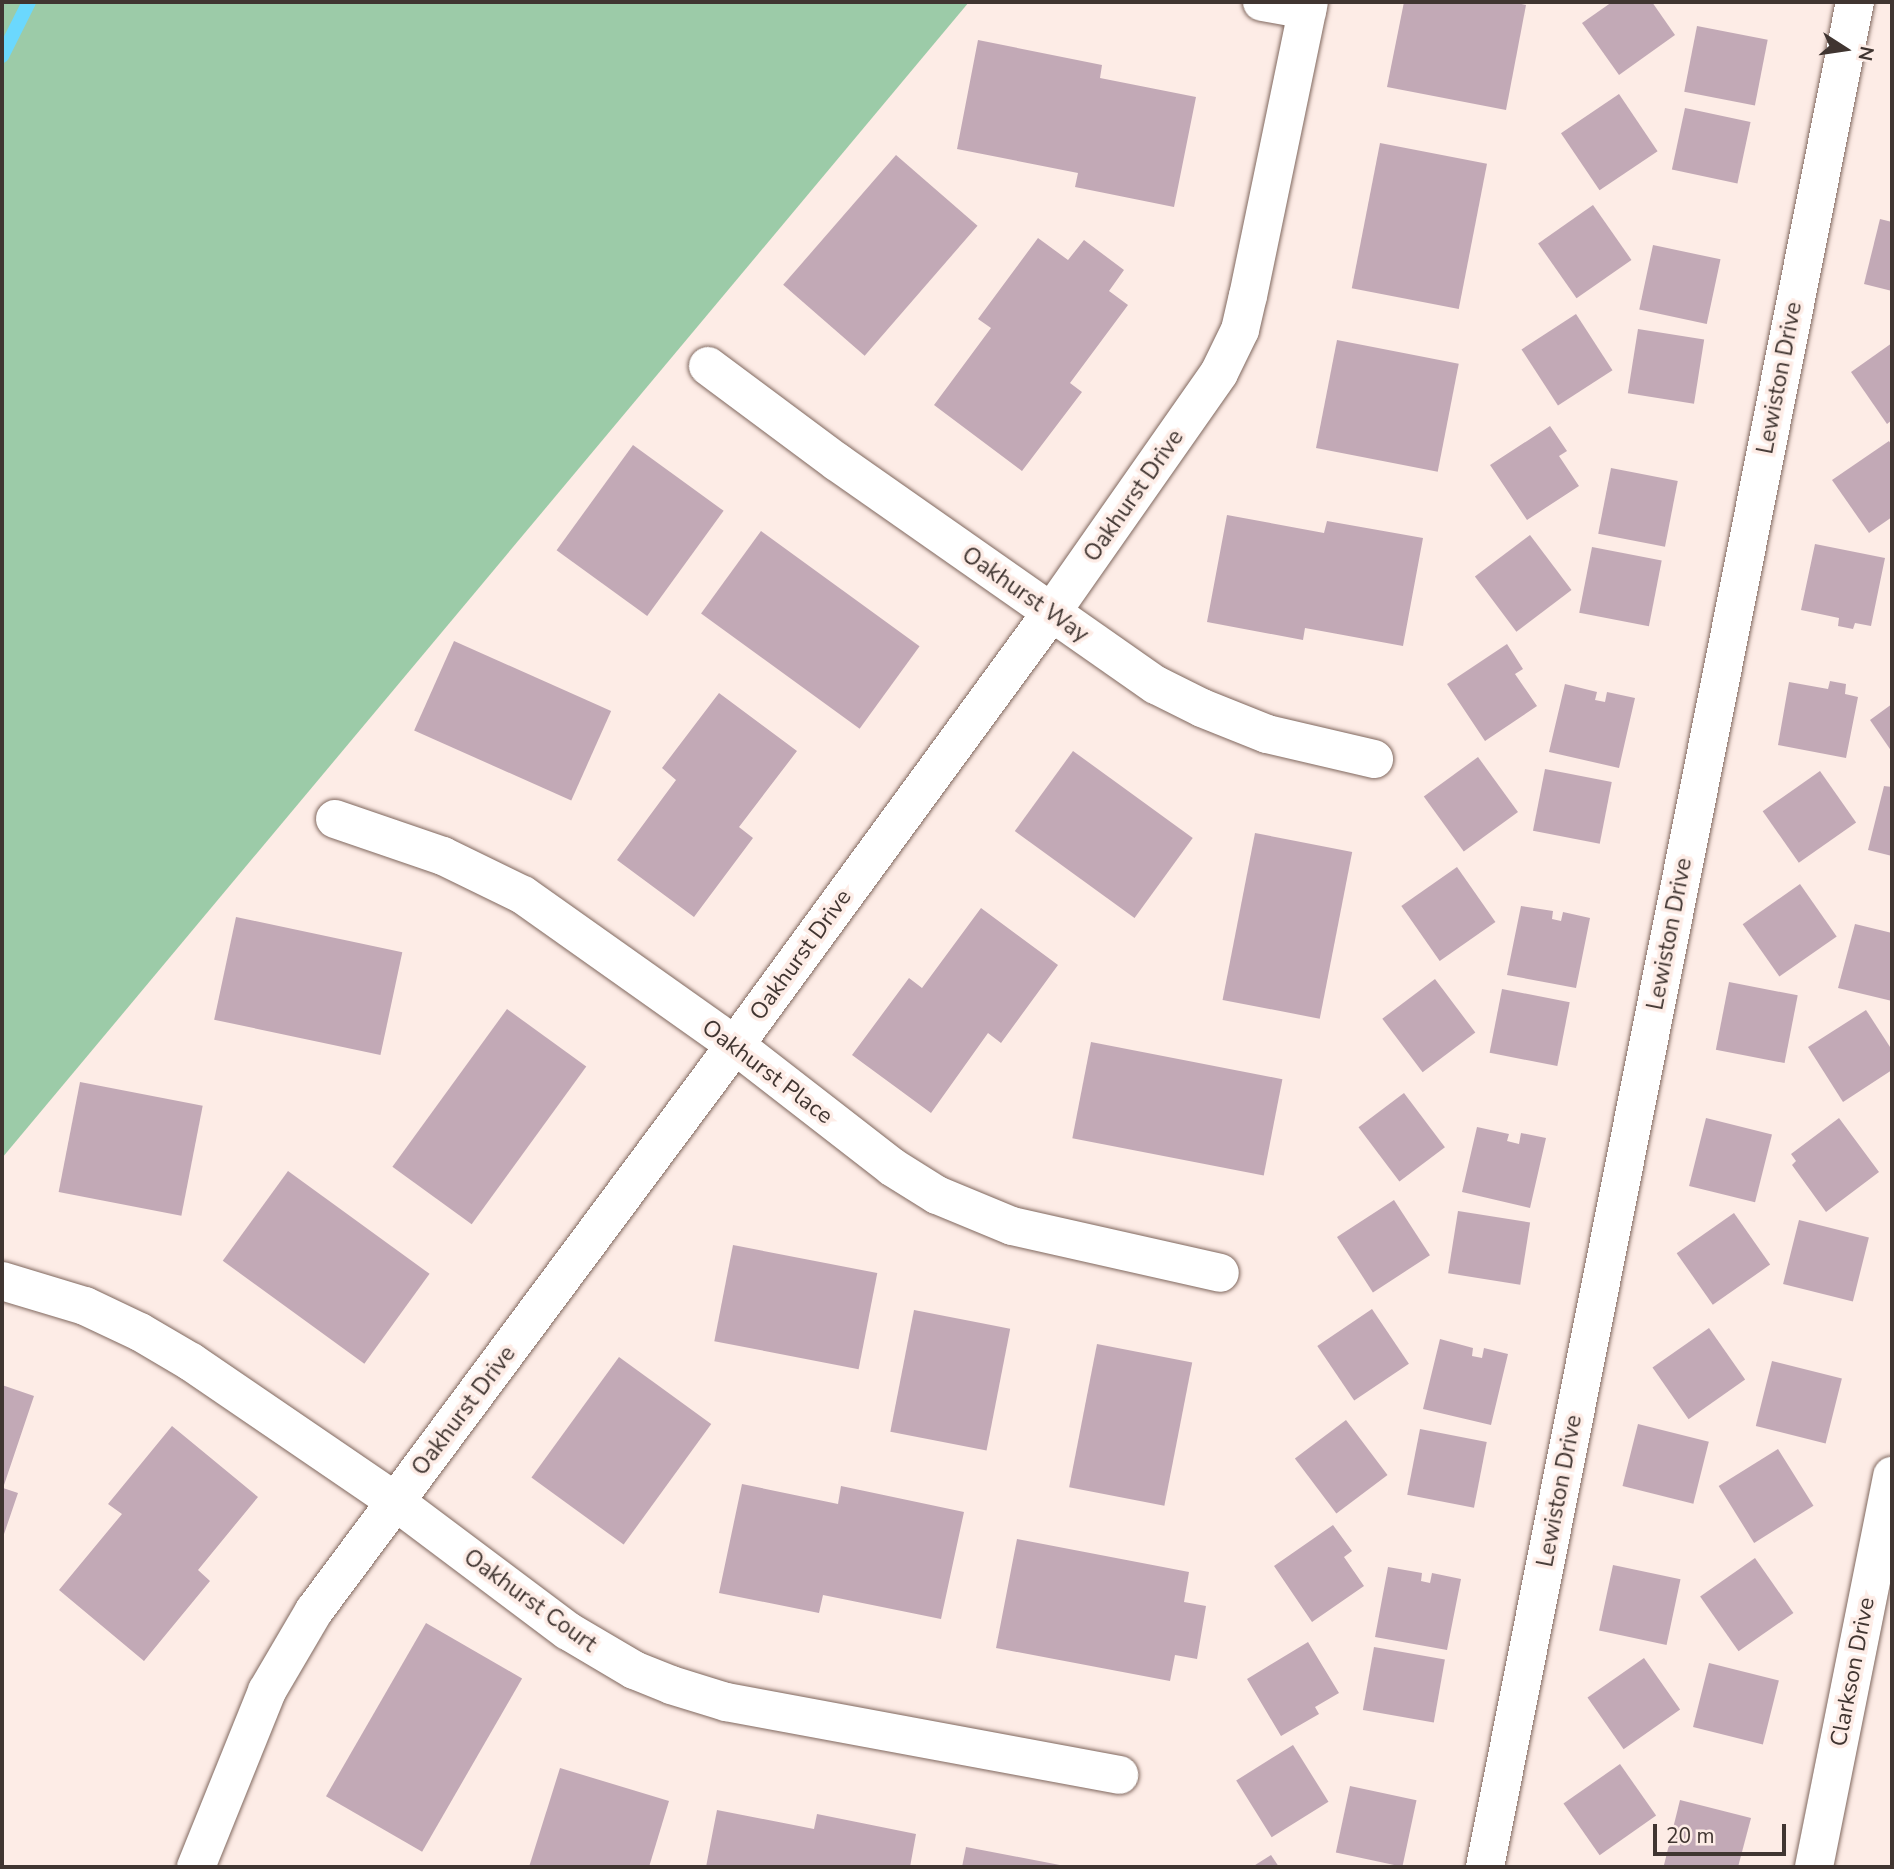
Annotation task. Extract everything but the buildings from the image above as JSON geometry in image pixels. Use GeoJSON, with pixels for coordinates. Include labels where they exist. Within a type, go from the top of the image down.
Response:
{"type":"FeatureCollection","features":[{"type":"Feature","properties":{"kind":"street"},"geometry":{"type":"LineString","coordinates":[[1262,2],[1308,6]]}},
{"type":"Feature","properties":{"kind":"street","name":"Lewiston Drive"},"geometry":{"type":"LineString","coordinates":[[1485,1867],[1855,2]]}},
{"type":"Feature","properties":{"kind":"street","name":"Oakhurst Drive"},"geometry":{"type":"LineString","coordinates":[[196,1867],[241,1750],[293,1642],[735,1045],[1051,612],[1219,373],[1240,330],[1308,6]]}},
{"type":"Feature","properties":{"kind":"street","name":"Oakhurst Way"},"geometry":{"type":"LineString","coordinates":[[708,366],[1156,685],[1202,708],[1267,734],[1374,759]]}},
{"type":"Feature","properties":{"kind":"street","name":"Oakhurst Place"},"geometry":{"type":"LineString","coordinates":[[335,820],[443,856],[523,895],[735,1045],[892,1167],[956,1204],[1012,1226],[1047,1236],[1220,1273]]}},
{"type":"Feature","properties":{"kind":"street","name":"Oakhurst Court"},"geometry":{"type":"LineString","coordinates":[[2,1282],[85,1306],[140,1332],[191,1362],[396,1502],[568,1631],[634,1670],[671,1685],[746,1706],[1119,1775]]}},
{"type":"Feature","properties":{"kind":"street","name":"Clarkson Drive"},"geometry":{"type":"LineString","coordinates":[[1814,1867],[1892,1476]]}},
{"type":"Feature","properties":{"kind":"green space"},"geometry":{"type":"Polygon","coordinates":[[[2,2],[969,2],[2,1158],[2,2]]]}},
{"type":"Feature","properties":{"kind":"waterway"},"geometry":{"type":"LineString","coordinates":[[2,56],[29,2]]}}]}
